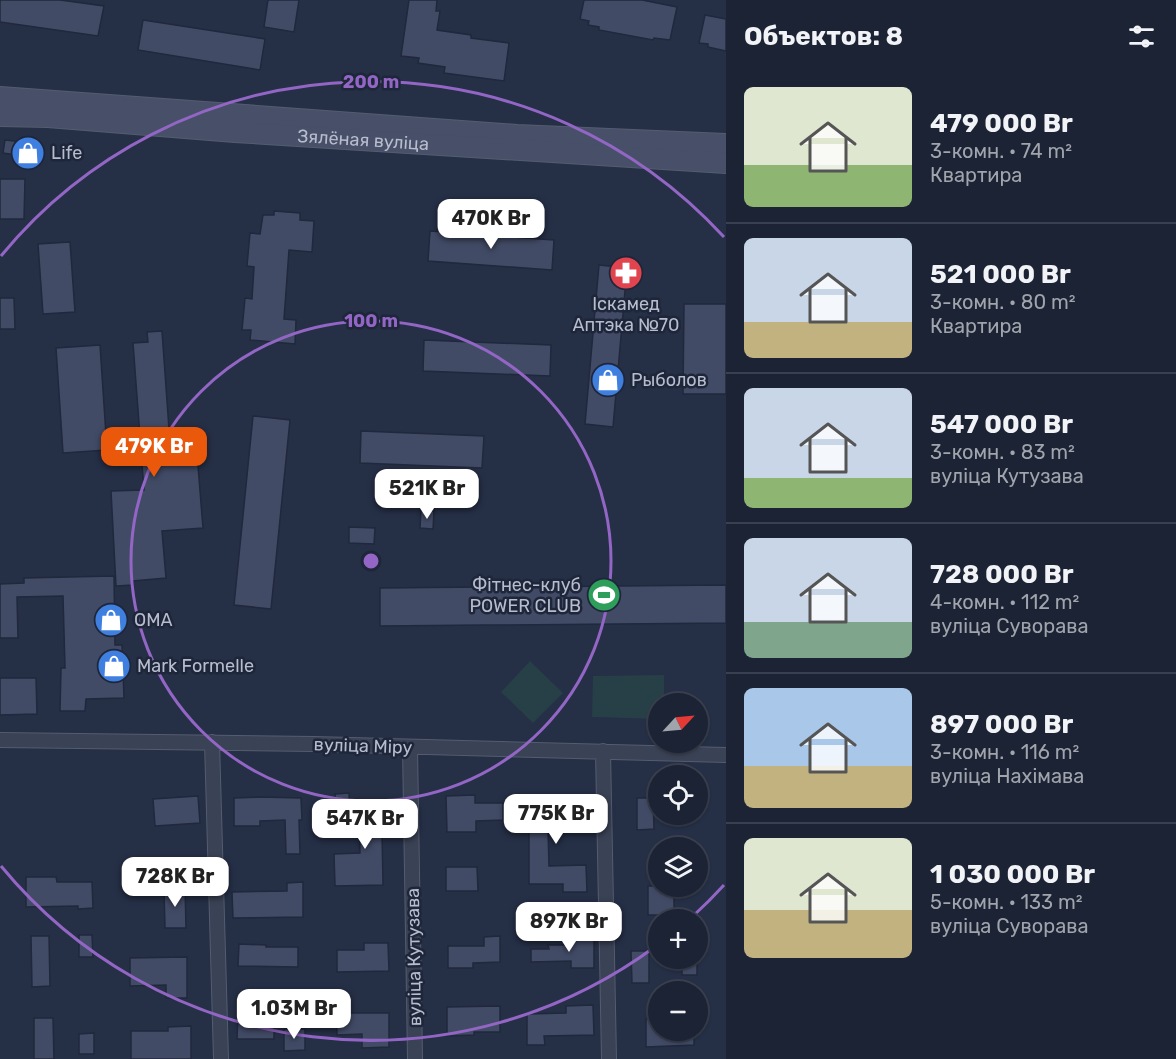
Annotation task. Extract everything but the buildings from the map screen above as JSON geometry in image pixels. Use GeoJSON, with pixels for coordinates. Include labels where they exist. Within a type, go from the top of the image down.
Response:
{"type":"FeatureCollection","features":[{"type":"Feature","properties":{"kind":"main road","name":"Зялёная вуліца"},"geometry":{"type":"LineString","coordinates":[[0,97],[516,142],[726,164]]}},
{"type":"Feature","properties":{"kind":"main road","name":"Зялёная вуліца"},"geometry":{"type":"LineString","coordinates":[[0,116],[48,117],[235,132],[346,138],[726,144]]}},
{"type":"Feature","properties":{"kind":"street","name":"вуліца Міру"},"geometry":{"type":"LineString","coordinates":[[0,740],[212,742],[726,754]]}},
{"type":"Feature","properties":{"kind":"street"},"geometry":{"type":"LineString","coordinates":[[212,742],[220,1059]]}},
{"type":"Feature","properties":{"kind":"street","name":"вуліца Кутузава"},"geometry":{"type":"LineString","coordinates":[[410,747],[416,1059]]}},
{"type":"Feature","properties":{"kind":"street"},"geometry":{"type":"LineString","coordinates":[[603,751],[609,1059]]}},
{"type":"Feature","properties":{"kind":"shaded area"},"geometry":{"type":"Polygon","coordinates":[[[530,661],[563,693],[533,723],[501,692],[530,661]]]}},
{"type":"Feature","properties":{"kind":"shaded area"},"geometry":{"type":"Polygon","coordinates":[[[664,675],[664,693],[648,693],[648,719],[592,717],[593,676],[664,675]]]}},
{"type":"Feature","properties":{"kind":"place","name":"Life"},"geometry":{"type":"Point","coordinates":[28,153]}},
{"type":"Feature","properties":{"kind":"place","name":"Іскамед Аптэка №70"},"geometry":{"type":"Point","coordinates":[626,273]}},
{"type":"Feature","properties":{"kind":"place","name":"Рыболов"},"geometry":{"type":"Point","coordinates":[608,380]}},
{"type":"Feature","properties":{"kind":"place","name":"Фітнес-клуб POWER CLUB"},"geometry":{"type":"Point","coordinates":[604,595]}},
{"type":"Feature","properties":{"kind":"place","name":"ОМА"},"geometry":{"type":"Point","coordinates":[111,620]}},
{"type":"Feature","properties":{"kind":"place","name":"Mark Formelle"},"geometry":{"type":"Point","coordinates":[114,666]}}]}
